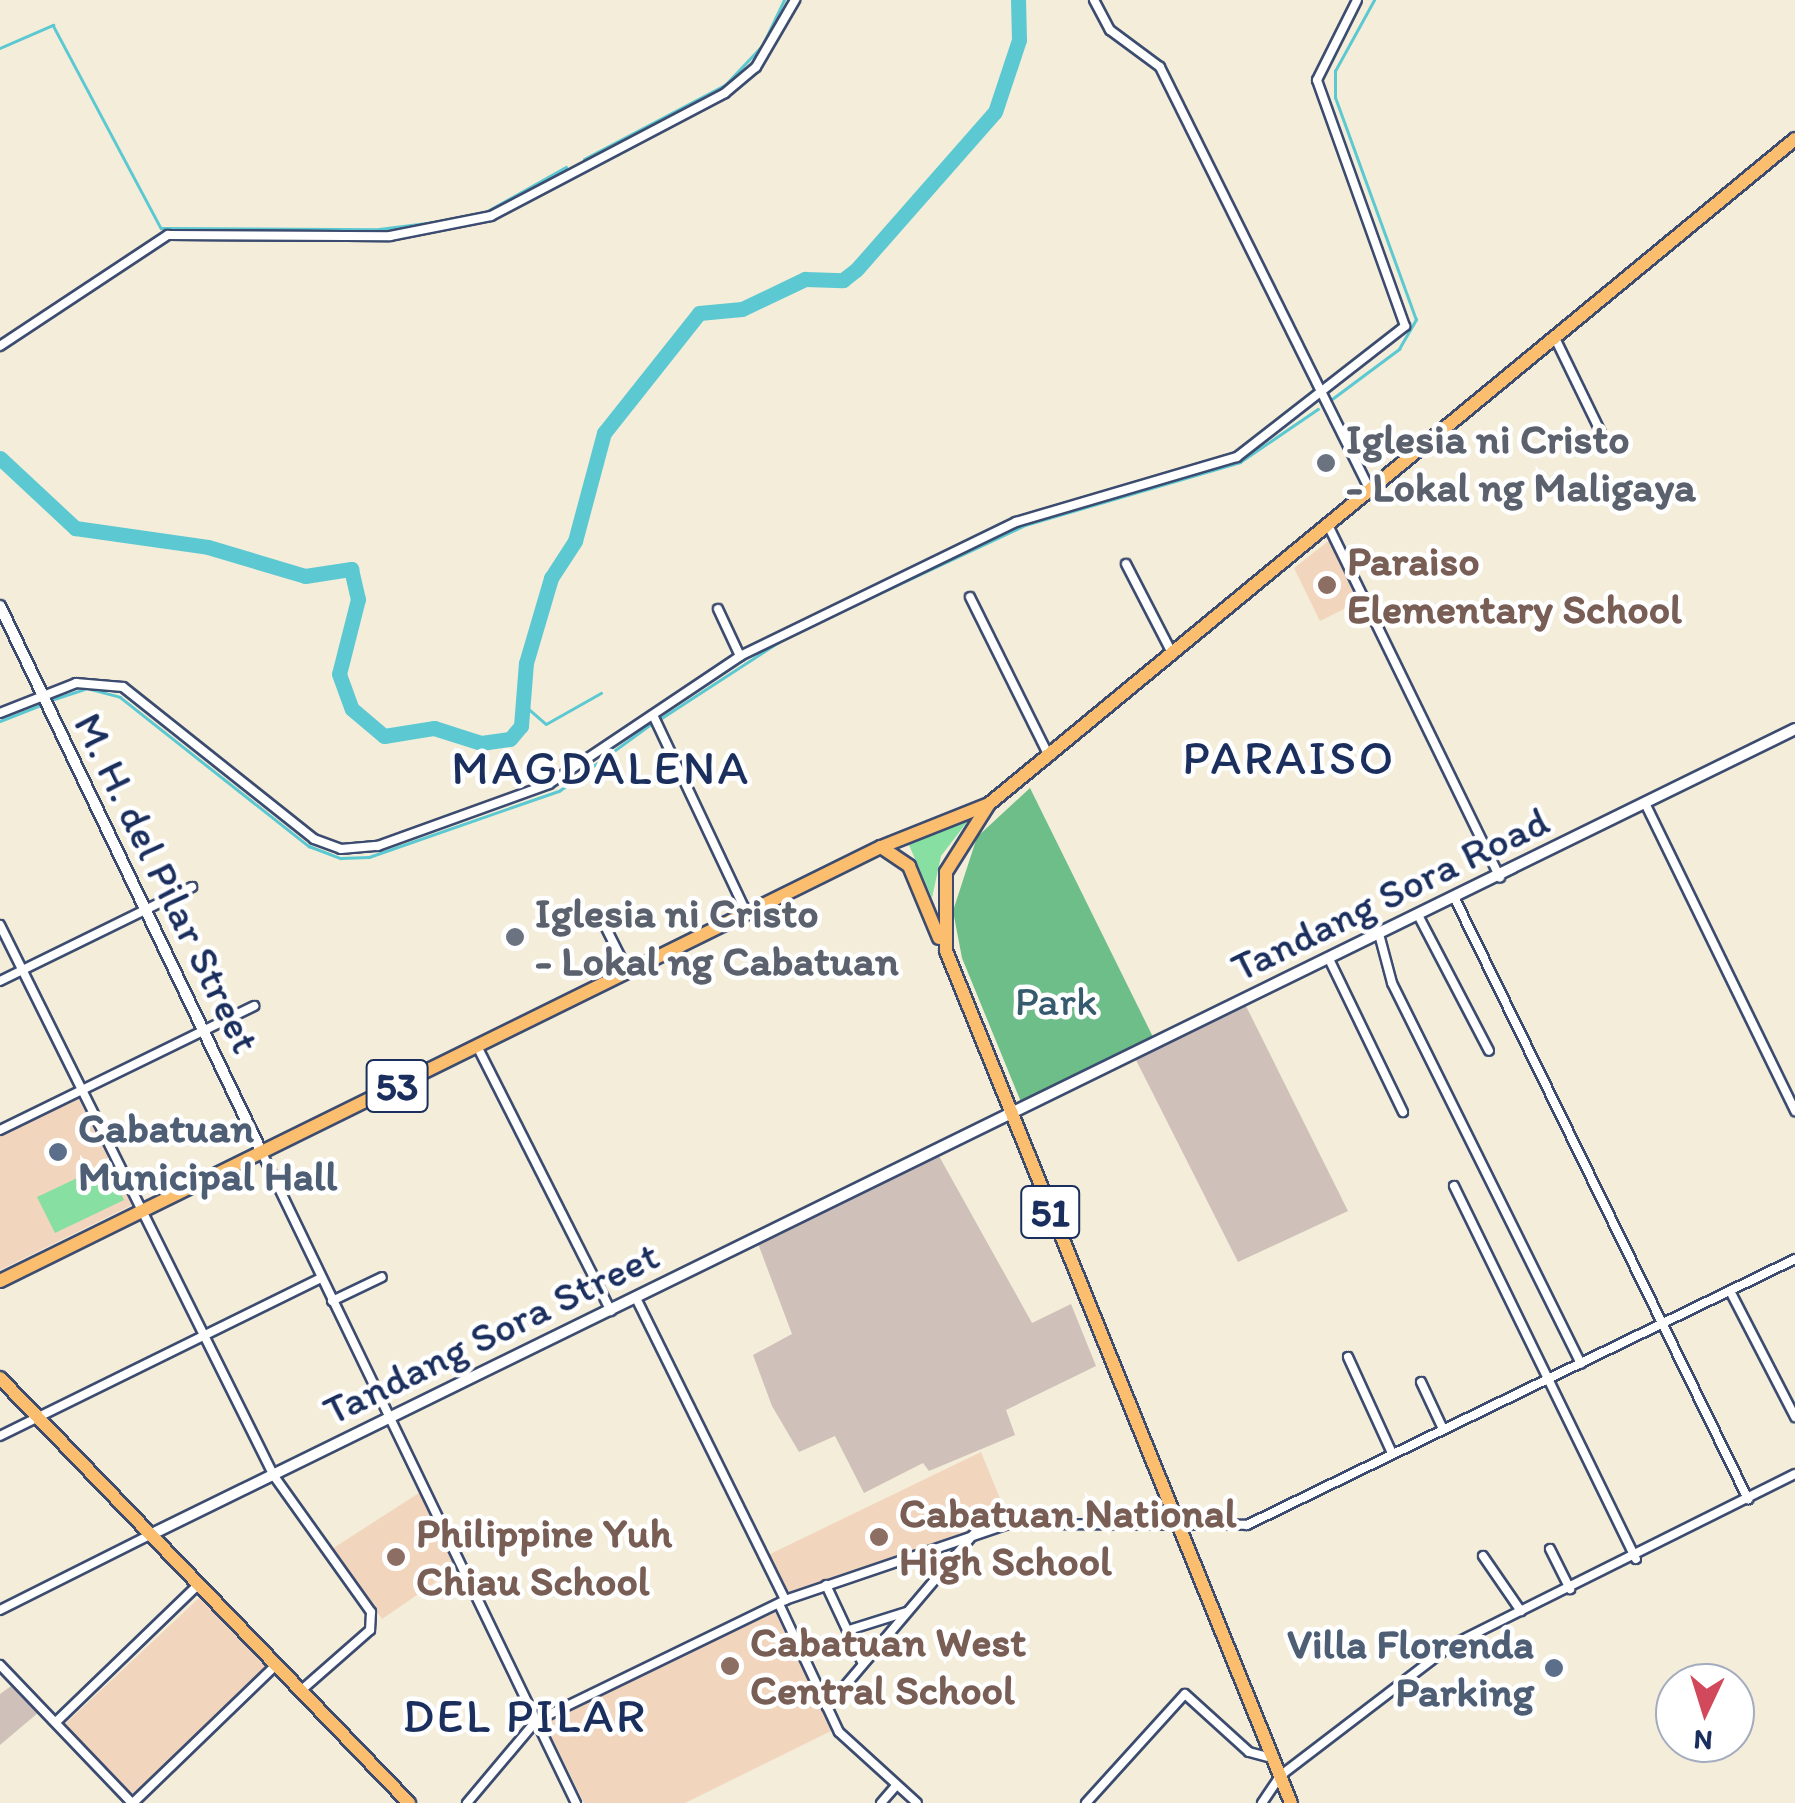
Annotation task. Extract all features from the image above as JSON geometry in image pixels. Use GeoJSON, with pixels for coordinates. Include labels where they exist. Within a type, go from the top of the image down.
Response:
{"type":"FeatureCollection","features":[{"type":"Feature","properties":{"kind":"highway","name":"51"},"geometry":{"type":"LineString","coordinates":[[1291,1803],[946,951],[946,872],[989,804],[1795,139]]}},
{"type":"Feature","properties":{"kind":"highway","name":"53"},"geometry":{"type":"LineString","coordinates":[[0,1281],[882,847],[989,804]]}},
{"type":"Feature","properties":{"kind":"highway"},"geometry":{"type":"LineString","coordinates":[[882,847],[910,866],[946,951]]}},
{"type":"Feature","properties":{"kind":"highway"},"geometry":{"type":"LineString","coordinates":[[0,1378],[196,1586],[304,1688],[409,1803]]}},
{"type":"Feature","properties":{"kind":"street"},"geometry":{"type":"LineString","coordinates":[[0,346],[168,235],[390,236],[491,216],[725,93],[756,67],[795,0]]}},
{"type":"Feature","properties":{"kind":"street"},"geometry":{"type":"LineString","coordinates":[[1094,0],[1110,30],[1160,68],[1370,491]]}},
{"type":"Feature","properties":{"kind":"street"},"geometry":{"type":"LineString","coordinates":[[0,713],[40,696],[90,682],[133,691],[301,830],[351,850],[539,788],[740,656],[1038,513],[1237,457],[1322,398],[1405,326],[1317,80],[1358,0]]}},
{"type":"Feature","properties":{"kind":"street"},"geometry":{"type":"LineString","coordinates":[[1556,338],[1604,439]]}},
{"type":"Feature","properties":{"kind":"street"},"geometry":{"type":"LineString","coordinates":[[1329,527],[1500,876]]}},
{"type":"Feature","properties":{"kind":"street"},"geometry":{"type":"LineString","coordinates":[[1126,564],[1173,655]]}},
{"type":"Feature","properties":{"kind":"street"},"geometry":{"type":"LineString","coordinates":[[970,597],[1049,756]]}},
{"type":"Feature","properties":{"kind":"street","name":"M. H. del Pilar Street"},"geometry":{"type":"LineString","coordinates":[[0,606],[143,912],[262,1153]]}},
{"type":"Feature","properties":{"kind":"street"},"geometry":{"type":"LineString","coordinates":[[718,608],[740,656]]}},
{"type":"Feature","properties":{"kind":"street"},"geometry":{"type":"LineString","coordinates":[[653,715],[747,914]]}},
{"type":"Feature","properties":{"kind":"street","name":"Tandang Sora Road"},"geometry":{"type":"LineString","coordinates":[[1010,1113],[1456,899],[1795,729]]}},
{"type":"Feature","properties":{"kind":"street"},"geometry":{"type":"LineString","coordinates":[[1646,803],[1795,1111]]}},
{"type":"Feature","properties":{"kind":"street"},"geometry":{"type":"LineString","coordinates":[[0,981],[192,887]]}},
{"type":"Feature","properties":{"kind":"street"},"geometry":{"type":"LineString","coordinates":[[1456,899],[1658,1325],[1748,1498]]}},
{"type":"Feature","properties":{"kind":"street"},"geometry":{"type":"LineString","coordinates":[[1418,914],[1489,1051]]}},
{"type":"Feature","properties":{"kind":"street"},"geometry":{"type":"LineString","coordinates":[[600,916],[628,972]]}},
{"type":"Feature","properties":{"kind":"street"},"geometry":{"type":"LineString","coordinates":[[0,926],[139,1213],[274,1476],[374,1620],[304,1688]]}},
{"type":"Feature","properties":{"kind":"street"},"geometry":{"type":"LineString","coordinates":[[1378,934],[1399,1000],[1581,1364]]}},
{"type":"Feature","properties":{"kind":"street"},"geometry":{"type":"LineString","coordinates":[[1328,960],[1402,1112]]}},
{"type":"Feature","properties":{"kind":"street"},"geometry":{"type":"LineString","coordinates":[[0,1130],[254,1006]]}},
{"type":"Feature","properties":{"kind":"street"},"geometry":{"type":"LineString","coordinates":[[477,1046],[611,1311]]}},
{"type":"Feature","properties":{"kind":"street","name":"Tandang Sora Street"},"geometry":{"type":"LineString","coordinates":[[0,1610],[1010,1113]]}},
{"type":"Feature","properties":{"kind":"street"},"geometry":{"type":"LineString","coordinates":[[262,1153],[576,1803]]}},
{"type":"Feature","properties":{"kind":"street"},"geometry":{"type":"LineString","coordinates":[[1454,1186],[1636,1559]]}},
{"type":"Feature","properties":{"kind":"street"},"geometry":{"type":"LineString","coordinates":[[467,1803],[536,1721],[782,1602],[1008,1524],[1178,1530],[1247,1525],[1795,1259]]}},
{"type":"Feature","properties":{"kind":"street"},"geometry":{"type":"LineString","coordinates":[[332,1300],[382,1276]]}},
{"type":"Feature","properties":{"kind":"street"},"geometry":{"type":"LineString","coordinates":[[0,1436],[321,1278]]}},
{"type":"Feature","properties":{"kind":"street"},"geometry":{"type":"LineString","coordinates":[[1730,1291],[1795,1417]]}},
{"type":"Feature","properties":{"kind":"street"},"geometry":{"type":"LineString","coordinates":[[636,1298],[782,1602],[839,1732],[917,1803]]}},
{"type":"Feature","properties":{"kind":"street"},"geometry":{"type":"LineString","coordinates":[[1348,1357],[1392,1453]]}},
{"type":"Feature","properties":{"kind":"street"},"geometry":{"type":"LineString","coordinates":[[1421,1382],[1444,1429]]}},
{"type":"Feature","properties":{"kind":"street"},"geometry":{"type":"LineString","coordinates":[[1262,1803],[1280,1776],[1450,1646],[1636,1559],[1795,1474]]}},
{"type":"Feature","properties":{"kind":"street"},"geometry":{"type":"LineString","coordinates":[[827,1707],[976,1532]]}},
{"type":"Feature","properties":{"kind":"street"},"geometry":{"type":"LineString","coordinates":[[1550,1549],[1570,1589]]}},
{"type":"Feature","properties":{"kind":"street"},"geometry":{"type":"LineString","coordinates":[[1482,1556],[1521,1611]]}},
{"type":"Feature","properties":{"kind":"street"},"geometry":{"type":"LineString","coordinates":[[826,1585],[863,1664]]}},
{"type":"Feature","properties":{"kind":"street"},"geometry":{"type":"LineString","coordinates":[[56,1722],[196,1586]]}},
{"type":"Feature","properties":{"kind":"street"},"geometry":{"type":"LineString","coordinates":[[849,1630],[906,1612]]}},
{"type":"Feature","properties":{"kind":"street"},"geometry":{"type":"LineString","coordinates":[[0,1664],[132,1803],[278,1662]]}},
{"type":"Feature","properties":{"kind":"street"},"geometry":{"type":"LineString","coordinates":[[1086,1803],[1184,1694],[1248,1752],[1272,1758]]}},
{"type":"Feature","properties":{"kind":"street"},"geometry":{"type":"LineString","coordinates":[[880,1803],[896,1786]]}},
{"type":"Feature","properties":{"kind":"shaded area","name":"Paraiso Elementary School"},"geometry":{"type":"Polygon","coordinates":[[[1331,539],[1360,601],[1320,621],[1294,568],[1331,539]]]}},
{"type":"Feature","properties":{"kind":"shaded area"},"geometry":{"type":"Polygon","coordinates":[[[1246,1006],[1348,1211],[1238,1262],[1136,1060],[1246,1006]]]}},
{"type":"Feature","properties":{"kind":"shaded area"},"geometry":{"type":"Polygon","coordinates":[[[76,1094],[132,1205],[0,1270],[0,1133],[76,1094]]]}},
{"type":"Feature","properties":{"kind":"shaded area"},"geometry":{"type":"Polygon","coordinates":[[[939,1156],[1032,1323],[1071,1304],[1096,1366],[1006,1410],[1015,1435],[929,1471],[923,1463],[864,1493],[835,1436],[799,1452],[772,1406],[753,1355],[792,1334],[757,1241],[939,1156]]]}},
{"type":"Feature","properties":{"kind":"shaded area","name":"Cabatuan National High School"},"geometry":{"type":"Polygon","coordinates":[[[981,1452],[1008,1518],[783,1594],[766,1556],[981,1452]]]}},
{"type":"Feature","properties":{"kind":"shaded area","name":"Philippine Yuh Chiau School"},"geometry":{"type":"Polygon","coordinates":[[[419,1493],[459,1566],[382,1619],[332,1549],[419,1493]]]}},
{"type":"Feature","properties":{"kind":"shaded area"},"geometry":{"type":"Polygon","coordinates":[[[200,1597],[267,1668],[132,1796],[65,1724],[200,1597]]]}},
{"type":"Feature","properties":{"kind":"shaded area","name":"Cabatuan West Central School"},"geometry":{"type":"Polygon","coordinates":[[[774,1610],[833,1730],[685,1803],[584,1803],[544,1722],[774,1610]]]}},
{"type":"Feature","properties":{"kind":"shaded area"},"geometry":{"type":"Polygon","coordinates":[[[11,1686],[39,1712],[0,1745],[0,1694],[11,1686]]]}},
{"type":"Feature","properties":{"kind":"green space","name":"Park"},"geometry":{"type":"Polygon","coordinates":[[[1030,788],[1154,1039],[1021,1102],[962,958],[953,911],[977,837],[1030,788]]]}},
{"type":"Feature","properties":{"kind":"green space"},"geometry":{"type":"Polygon","coordinates":[[[974,813],[941,856],[932,898],[909,845],[974,813]]]}},
{"type":"Feature","properties":{"kind":"green space"},"geometry":{"type":"Polygon","coordinates":[[[107,1164],[124,1200],[55,1233],[37,1197],[107,1164]]]}},
{"type":"Feature","properties":{"kind":"waterway"},"geometry":{"type":"LineString","coordinates":[[584,159],[725,85],[762,46],[784,0]]}},
{"type":"Feature","properties":{"kind":"waterway"},"geometry":{"type":"LineString","coordinates":[[0,458],[75,528],[208,547],[305,576],[351,569],[358,599],[339,674],[352,709],[384,736],[434,728],[481,743],[510,739],[521,726],[526,663],[551,578],[575,541],[604,433],[699,313],[742,309],[805,279],[843,280],[856,270],[995,112],[1019,40],[1018,0]]}},
{"type":"Feature","properties":{"kind":"waterway"},"geometry":{"type":"LineString","coordinates":[[1332,399],[1399,349],[1416,320],[1335,98],[1335,71],[1374,0]]}},
{"type":"Feature","properties":{"kind":"waterway"},"geometry":{"type":"LineString","coordinates":[[0,48],[53,25],[161,228],[379,229],[450,220]]}},
{"type":"Feature","properties":{"kind":"waterway"},"geometry":{"type":"LineString","coordinates":[[482,214],[566,167]]}},
{"type":"Feature","properties":{"kind":"waterway"},"geometry":{"type":"LineString","coordinates":[[831,616],[1025,525],[1240,462],[1318,409]]}},
{"type":"Feature","properties":{"kind":"waterway"},"geometry":{"type":"LineString","coordinates":[[660,719],[783,639]]}},
{"type":"Feature","properties":{"kind":"waterway"},"geometry":{"type":"LineString","coordinates":[[51,700],[87,688],[120,697],[309,846],[341,858],[369,857],[559,791],[651,724]]}},
{"type":"Feature","properties":{"kind":"waterway"},"geometry":{"type":"LineString","coordinates":[[523,704],[546,724],[601,693]]}},
{"type":"Feature","properties":{"kind":"waterway"},"geometry":{"type":"LineString","coordinates":[[0,721],[38,706]]}},
{"type":"Feature","properties":{"kind":"place","name":"Iglesia ni Cristo - Lokal ng Maligaya"},"geometry":{"type":"Point","coordinates":[1326,463]}},
{"type":"Feature","properties":{"kind":"place","name":"Paraiso Elementary School"},"geometry":{"type":"Point","coordinates":[1327,585]}},
{"type":"Feature","properties":{"kind":"place","name":"Iglesia ni Cristo - Lokal ng Cabatuan"},"geometry":{"type":"Point","coordinates":[515,937]}},
{"type":"Feature","properties":{"kind":"place","name":"Cabatuan Municipal Hall"},"geometry":{"type":"Point","coordinates":[58,1152]}},
{"type":"Feature","properties":{"kind":"place","name":"Cabatuan National High School"},"geometry":{"type":"Point","coordinates":[879,1537]}},
{"type":"Feature","properties":{"kind":"place","name":"Philippine Yuh Chiau School"},"geometry":{"type":"Point","coordinates":[396,1557]}},
{"type":"Feature","properties":{"kind":"place","name":"Cabatuan West Central School"},"geometry":{"type":"Point","coordinates":[730,1666]}},
{"type":"Feature","properties":{"kind":"place","name":"Villa Florenda Parking"},"geometry":{"type":"Point","coordinates":[1554,1668]}},
{"type":"Feature","properties":{"kind":"district","name":"PARAISO"},"geometry":{"type":"Point","coordinates":[1289,758]}},
{"type":"Feature","properties":{"kind":"district","name":"MAGDALENA"},"geometry":{"type":"Point","coordinates":[601,768]}},
{"type":"Feature","properties":{"kind":"district","name":"DEL PILAR"},"geometry":{"type":"Point","coordinates":[525,1716]}}]}
